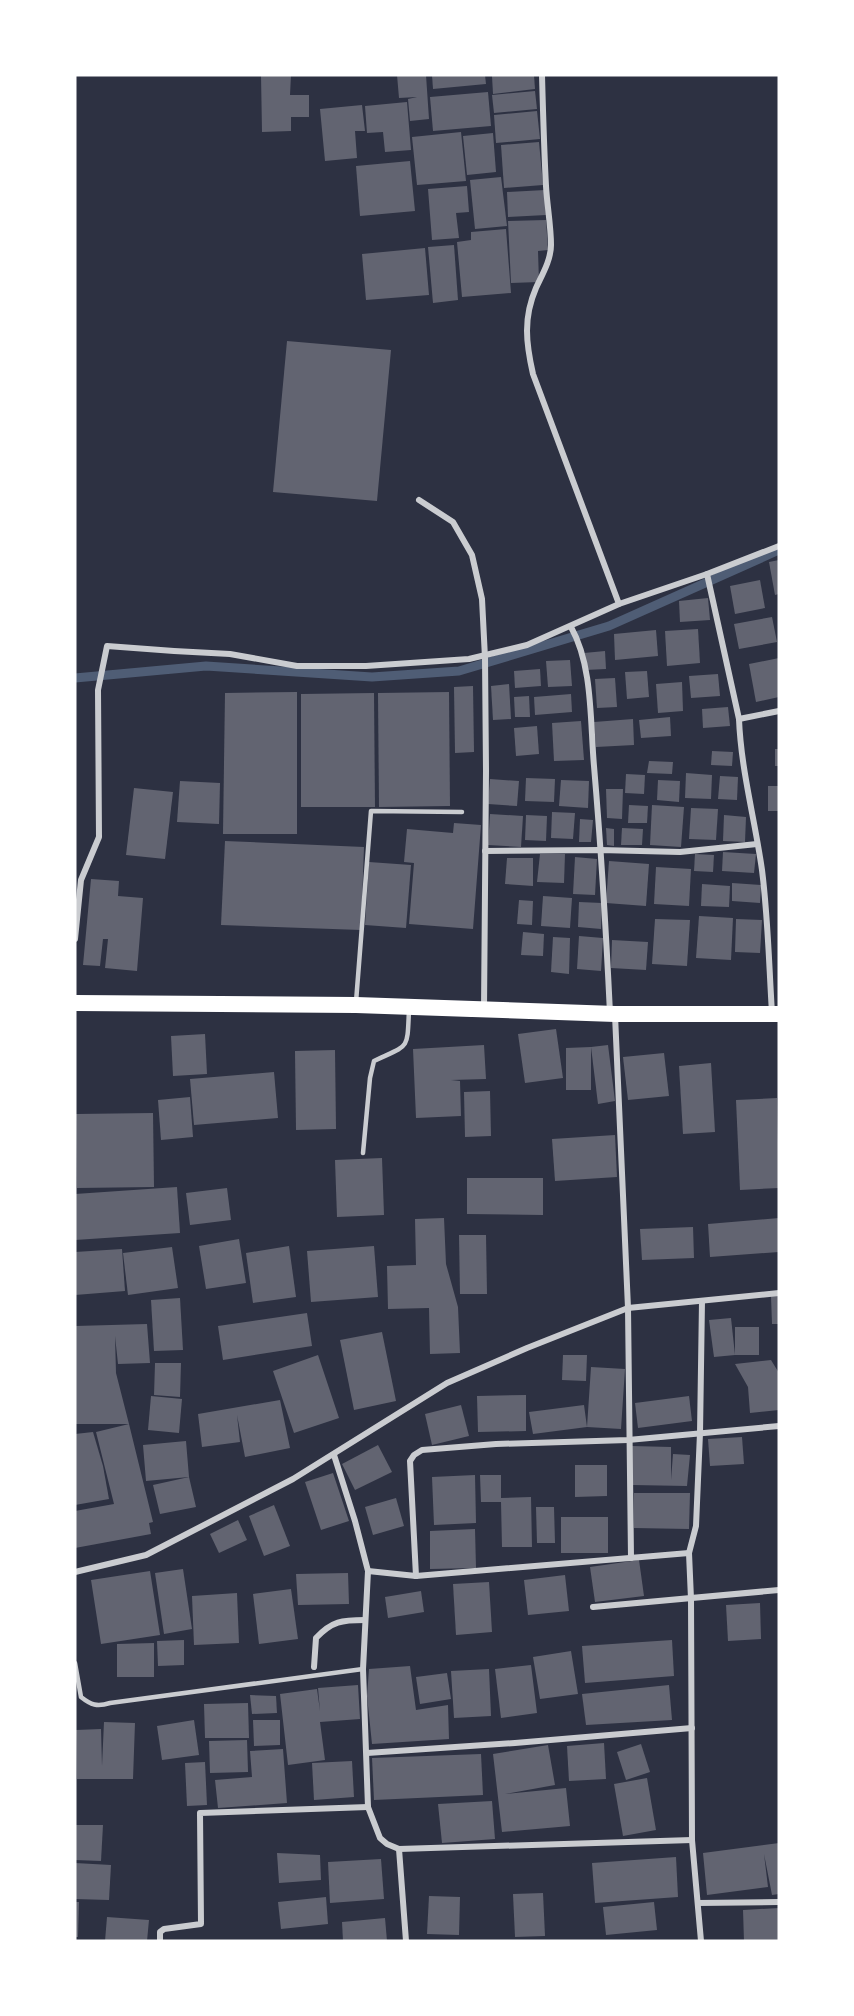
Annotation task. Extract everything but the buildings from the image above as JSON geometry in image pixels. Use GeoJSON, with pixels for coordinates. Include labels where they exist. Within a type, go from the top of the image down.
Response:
{"type":"FeatureCollection","features":[{"type":"Feature","properties":{"kind":"highway"},"geometry":{"type":"LineString","coordinates":[[75,1003],[356,1005],[613,1014],[776,1014]]}},
{"type":"Feature","properties":{"kind":"street"},"geometry":{"type":"LineString","coordinates":[[542,75],[551,247],[526,316],[528,353],[533,374],[620,604]]}},
{"type":"Feature","properties":{"kind":"street"},"geometry":{"type":"LineString","coordinates":[[418,500],[453,522],[472,555],[482,599],[485,657],[484,1009]]}},
{"type":"Feature","properties":{"kind":"street"},"geometry":{"type":"LineString","coordinates":[[75,939],[81,880],[99,837],[98,690],[107,646],[230,654],[297,666],[366,666],[485,657],[572,629],[620,604],[707,575],[779,546]]}},
{"type":"Feature","properties":{"kind":"street"},"geometry":{"type":"LineString","coordinates":[[707,575],[740,719],[740,735],[762,870],[776,1014]]}},
{"type":"Feature","properties":{"kind":"street"},"geometry":{"type":"LineString","coordinates":[[572,629],[580,646],[589,697],[613,1014],[628,1308],[631,1558]]}},
{"type":"Feature","properties":{"kind":"street"},"geometry":{"type":"LineString","coordinates":[[740,719],[779,711]]}},
{"type":"Feature","properties":{"kind":"street"},"geometry":{"type":"LineString","coordinates":[[485,851],[680,852],[757,844]]}},
{"type":"Feature","properties":{"kind":"street"},"geometry":{"type":"LineString","coordinates":[[75,1003],[75,1012]]}},
{"type":"Feature","properties":{"kind":"street"},"geometry":{"type":"LineString","coordinates":[[75,1572],[146,1555],[293,1479],[447,1383],[527,1348],[628,1308],[779,1293]]}},
{"type":"Feature","properties":{"kind":"street"},"geometry":{"type":"LineString","coordinates":[[701,1941],[692,1840],[689,1553],[696,1526],[702,1301]]}},
{"type":"Feature","properties":{"kind":"street"},"geometry":{"type":"LineString","coordinates":[[416,1576],[410,1461],[422,1450],[496,1444],[628,1440],[779,1426]]}},
{"type":"Feature","properties":{"kind":"street"},"geometry":{"type":"LineString","coordinates":[[334,1455],[368,1571],[363,1669],[368,1807],[380,1838],[399,1849],[692,1840]]}},
{"type":"Feature","properties":{"kind":"street"},"geometry":{"type":"LineString","coordinates":[[368,1571],[416,1576],[689,1553]]}},
{"type":"Feature","properties":{"kind":"street"},"geometry":{"type":"LineString","coordinates":[[593,1608],[779,1590]]}},
{"type":"Feature","properties":{"kind":"street"},"geometry":{"type":"LineString","coordinates":[[314,1667],[316,1638],[326,1628],[345,1620],[365,1620]]}},
{"type":"Feature","properties":{"kind":"street"},"geometry":{"type":"LineString","coordinates":[[367,1753],[692,1728]]}},
{"type":"Feature","properties":{"kind":"street"},"geometry":{"type":"LineString","coordinates":[[160,1941],[160,1932],[164,1929],[201,1924],[200,1813],[368,1807]]}},
{"type":"Feature","properties":{"kind":"street"},"geometry":{"type":"LineString","coordinates":[[399,1849],[406,1941]]}},
{"type":"Feature","properties":{"kind":"street"},"geometry":{"type":"LineString","coordinates":[[698,1903],[779,1902]]}},
{"type":"Feature","properties":{"kind":"lane"},"geometry":{"type":"LineString","coordinates":[[356,1005],[371,811],[462,812]]}},
{"type":"Feature","properties":{"kind":"lane"},"geometry":{"type":"LineString","coordinates":[[363,1153],[370,1078],[374,1061],[401,1049],[408,1040],[409,1007]]}},
{"type":"Feature","properties":{"kind":"lane"},"geometry":{"type":"LineString","coordinates":[[75,1663],[81,1697],[99,1706],[363,1669]]}},
{"type":"Feature","properties":{"kind":"waterway"},"geometry":{"type":"LineString","coordinates":[[75,678],[206,666],[372,677],[459,671],[609,626],[779,550]]}}]}
